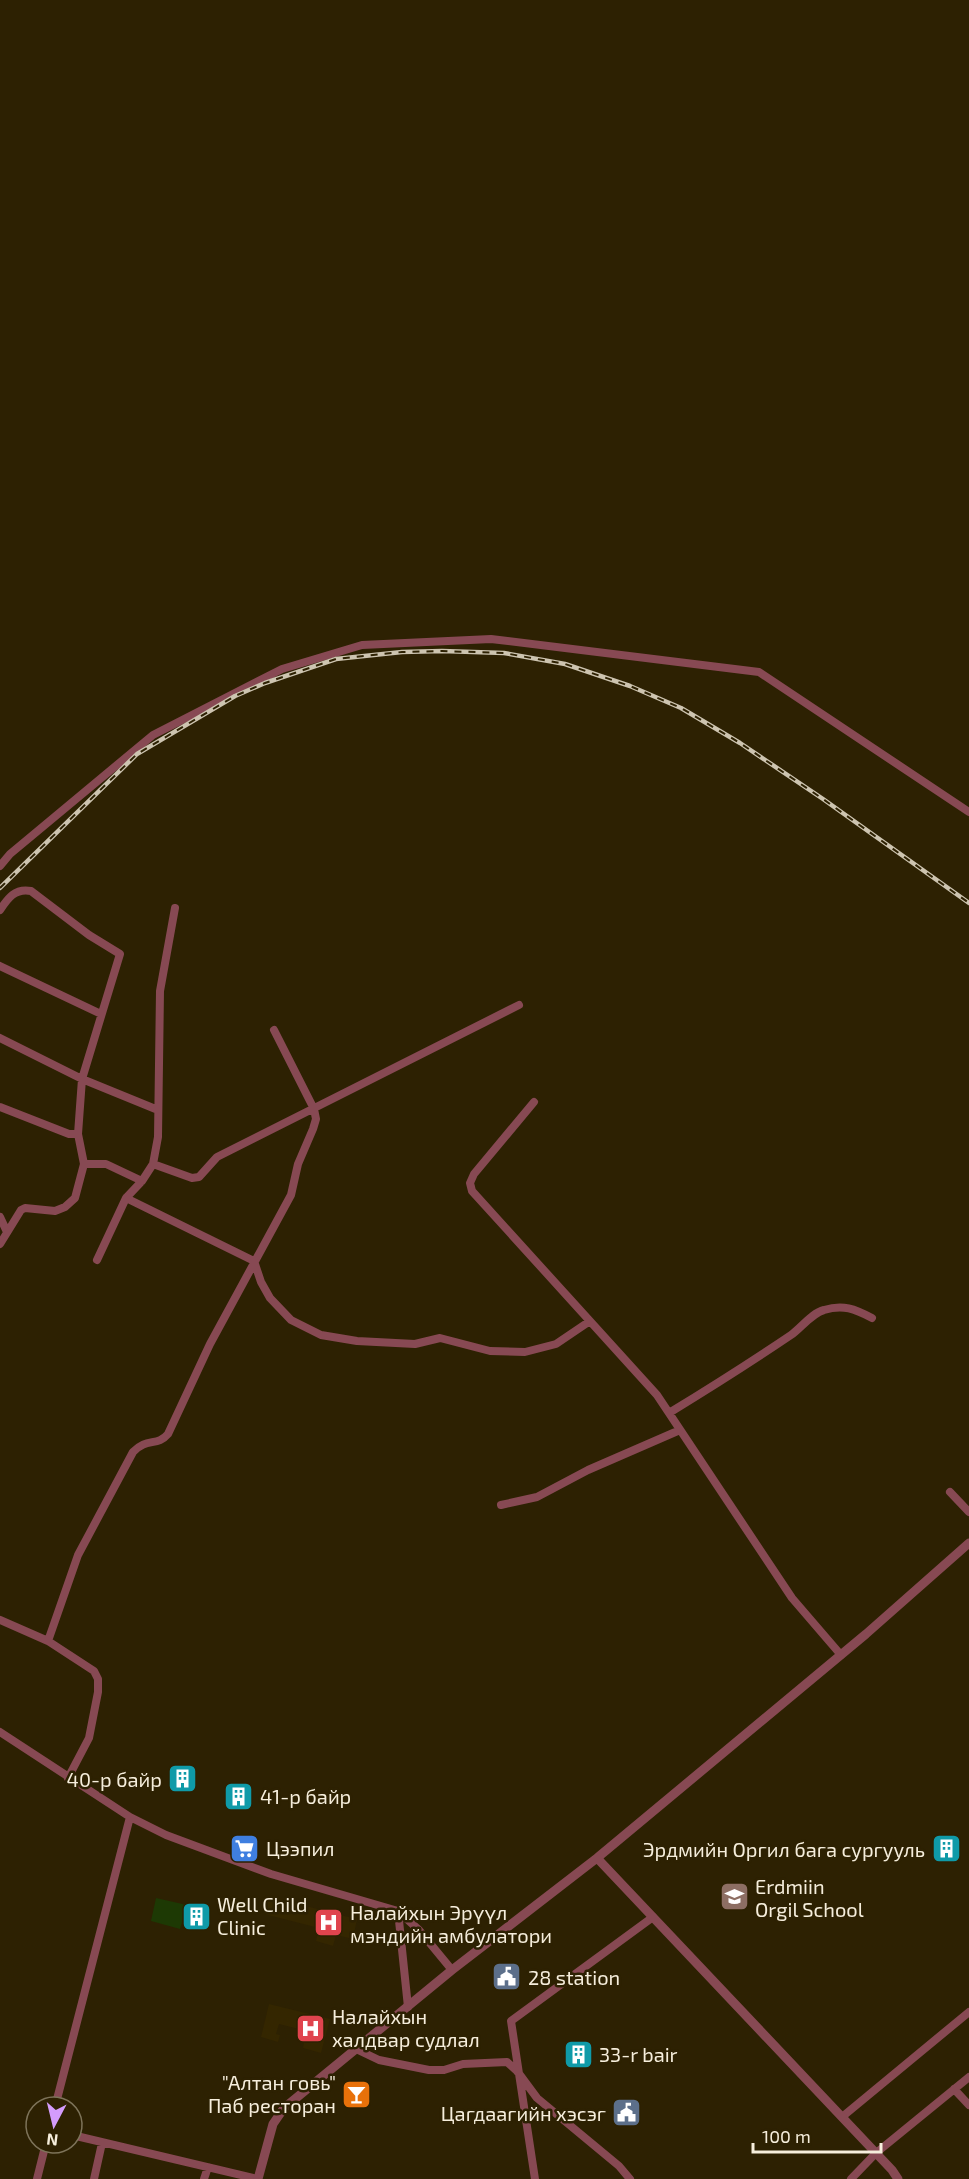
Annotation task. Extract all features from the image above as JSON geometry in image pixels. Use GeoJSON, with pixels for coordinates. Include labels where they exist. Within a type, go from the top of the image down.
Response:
{"type":"FeatureCollection","features":[{"type":"Feature","properties":{"kind":"street"},"geometry":{"type":"LineString","coordinates":[[0,866],[10,854],[153,735],[282,669],[362,645],[491,639],[759,672],[969,812]]}},
{"type":"Feature","properties":{"kind":"street"},"geometry":{"type":"LineString","coordinates":[[0,855],[10,854]]}},
{"type":"Feature","properties":{"kind":"street"},"geometry":{"type":"LineString","coordinates":[[0,910],[16,892],[31,891],[89,936],[120,953],[82,1079],[78,1134],[84,1164],[75,1198],[65,1208],[55,1211],[25,1208],[15,1218],[0,1244]]}},
{"type":"Feature","properties":{"kind":"street"},"geometry":{"type":"LineString","coordinates":[[98,1260],[126,1198],[142,1181],[153,1164],[158,1137],[160,991],[175,908]]}},
{"type":"Feature","properties":{"kind":"street"},"geometry":{"type":"LineString","coordinates":[[0,966],[101,1014]]}},
{"type":"Feature","properties":{"kind":"street"},"geometry":{"type":"LineString","coordinates":[[153,1164],[192,1178],[200,1177],[217,1157],[519,1005]]}},
{"type":"Feature","properties":{"kind":"street"},"geometry":{"type":"LineString","coordinates":[[48,1641],[78,1555],[132,1452],[139,1445],[164,1439],[168,1434],[210,1344],[291,1195],[298,1164],[316,1119],[314,1109],[274,1030]]}},
{"type":"Feature","properties":{"kind":"street"},"geometry":{"type":"LineString","coordinates":[[0,1038],[82,1079],[158,1110]]}},
{"type":"Feature","properties":{"kind":"street"},"geometry":{"type":"LineString","coordinates":[[534,1102],[474,1174],[470,1183],[472,1191],[657,1395],[792,1598],[841,1655]]}},
{"type":"Feature","properties":{"kind":"street"},"geometry":{"type":"LineString","coordinates":[[0,1107],[69,1134],[78,1134]]}},
{"type":"Feature","properties":{"kind":"street"},"geometry":{"type":"LineString","coordinates":[[84,1164],[106,1164],[142,1181]]}},
{"type":"Feature","properties":{"kind":"street"},"geometry":{"type":"LineString","coordinates":[[126,1198],[254,1261],[261,1282],[270,1298],[291,1320],[321,1335],[357,1341],[415,1344],[440,1338],[490,1351],[525,1352],[556,1344],[590,1321]]}},
{"type":"Feature","properties":{"kind":"street"},"geometry":{"type":"LineString","coordinates":[[0,1218],[7,1232]]}},
{"type":"Feature","properties":{"kind":"street"},"geometry":{"type":"LineString","coordinates":[[669,1413],[795,1332],[821,1310],[843,1306],[872,1318]]}},
{"type":"Feature","properties":{"kind":"street"},"geometry":{"type":"LineString","coordinates":[[501,1505],[537,1497],[588,1470],[680,1430]]}},
{"type":"Feature","properties":{"kind":"street"},"geometry":{"type":"LineString","coordinates":[[950,1492],[969,1512]]}},
{"type":"Feature","properties":{"kind":"street"},"geometry":{"type":"LineString","coordinates":[[84,2139],[258,2179],[277,2116],[284,2108],[452,1970],[597,1858],[841,1655],[969,1543]]}},
{"type":"Feature","properties":{"kind":"street"},"geometry":{"type":"LineString","coordinates":[[0,1620],[48,1641],[94,1671],[98,1678],[89,1738],[68,1778]]}},
{"type":"Feature","properties":{"kind":"street"},"geometry":{"type":"LineString","coordinates":[[0,1732],[130,1816],[189,1845],[271,1874],[398,1911],[418,1930],[452,1970]]}},
{"type":"Feature","properties":{"kind":"street"},"geometry":{"type":"LineString","coordinates":[[58,2095],[130,1816]]}},
{"type":"Feature","properties":{"kind":"street"},"geometry":{"type":"LineString","coordinates":[[597,1858],[898,2179]]}},
{"type":"Feature","properties":{"kind":"street"},"geometry":{"type":"LineString","coordinates":[[398,1911],[408,2007]]}},
{"type":"Feature","properties":{"kind":"street"},"geometry":{"type":"LineString","coordinates":[[535,2179],[511,2021],[653,1917]]}},
{"type":"Feature","properties":{"kind":"street"},"geometry":{"type":"LineString","coordinates":[[400,1939],[408,1930],[418,1930]]}},
{"type":"Feature","properties":{"kind":"street"},"geometry":{"type":"LineString","coordinates":[[842,2117],[969,2012]]}},
{"type":"Feature","properties":{"kind":"street"},"geometry":{"type":"LineString","coordinates":[[356,2049],[379,2060],[429,2070],[444,2070],[463,2064],[507,2062],[517,2071],[537,2098],[619,2166],[630,2179]]}},
{"type":"Feature","properties":{"kind":"street"},"geometry":{"type":"LineString","coordinates":[[851,2179],[876,2153],[969,2077]]}},
{"type":"Feature","properties":{"kind":"street"},"geometry":{"type":"LineString","coordinates":[[954,2089],[969,2105]]}},
{"type":"Feature","properties":{"kind":"street"},"geometry":{"type":"LineString","coordinates":[[94,2179],[102,2143]]}},
{"type":"Feature","properties":{"kind":"street"},"geometry":{"type":"LineString","coordinates":[[37,2179],[43,2155]]}},
{"type":"Feature","properties":{"kind":"street"},"geometry":{"type":"LineString","coordinates":[[204,2179],[208,2167]]}},
{"type":"Feature","properties":{"kind":"shaded area","name":"Налайхын Эрүүл мэндийн амбулатори"},"geometry":{"type":"Polygon","coordinates":[[[268,1896],[329,1912],[329,1915],[339,1918],[340,1915],[357,1919],[353,1939],[336,1935],[333,1946],[316,1941],[319,1928],[264,1914],[268,1896]]]}},
{"type":"Feature","properties":{"kind":"shaded area","name":"Налайхын халдвар судлал"},"geometry":{"type":"Polygon","coordinates":[[[269,2004],[330,2019],[321,2053],[303,2048],[304,2042],[309,2043],[311,2032],[279,2024],[276,2034],[280,2035],[278,2042],[261,2037],[269,2004]]]}},
{"type":"Feature","properties":{"kind":"green space"},"geometry":{"type":"Polygon","coordinates":[[[156,1898],[187,1905],[180,1929],[151,1921],[156,1898]]]}},
{"type":"Feature","properties":{"kind":"railway"},"geometry":{"type":"LineString","coordinates":[[0,888],[137,754],[235,696],[265,683],[336,659],[402,652],[442,651],[504,653],[565,664],[630,686],[681,708],[740,743],[823,799],[969,903]]}},
{"type":"Feature","properties":{"kind":"place","name":"40-р байр"},"geometry":{"type":"Point","coordinates":[183,1779]}},
{"type":"Feature","properties":{"kind":"place","name":"41-р байр"},"geometry":{"type":"Point","coordinates":[239,1796]}},
{"type":"Feature","properties":{"kind":"place","name":"Цээпил"},"geometry":{"type":"Point","coordinates":[245,1848]}},
{"type":"Feature","properties":{"kind":"place","name":"Эрдмийн Оргил бага сургууль"},"geometry":{"type":"Point","coordinates":[946,1849]}},
{"type":"Feature","properties":{"kind":"place","name":"Erdmiin Orgil School"},"geometry":{"type":"Point","coordinates":[734,1897]}},
{"type":"Feature","properties":{"kind":"place","name":"Well Child Clinic"},"geometry":{"type":"Point","coordinates":[196,1916]}},
{"type":"Feature","properties":{"kind":"place","name":"Налайхын Эрүүл мэндийн амбулатори"},"geometry":{"type":"Point","coordinates":[329,1923]}},
{"type":"Feature","properties":{"kind":"place","name":"28 station"},"geometry":{"type":"Point","coordinates":[507,1977]}},
{"type":"Feature","properties":{"kind":"place","name":"Налайхын халдвар судлал"},"geometry":{"type":"Point","coordinates":[311,2028]}},
{"type":"Feature","properties":{"kind":"place","name":"33-r bair"},"geometry":{"type":"Point","coordinates":[578,2054]}},
{"type":"Feature","properties":{"kind":"place","name":"\"Алтан говь\" Паб ресторан"},"geometry":{"type":"Point","coordinates":[357,2094]}},
{"type":"Feature","properties":{"kind":"place","name":"Цагдаагийн хэсэг"},"geometry":{"type":"Point","coordinates":[627,2113]}}]}
